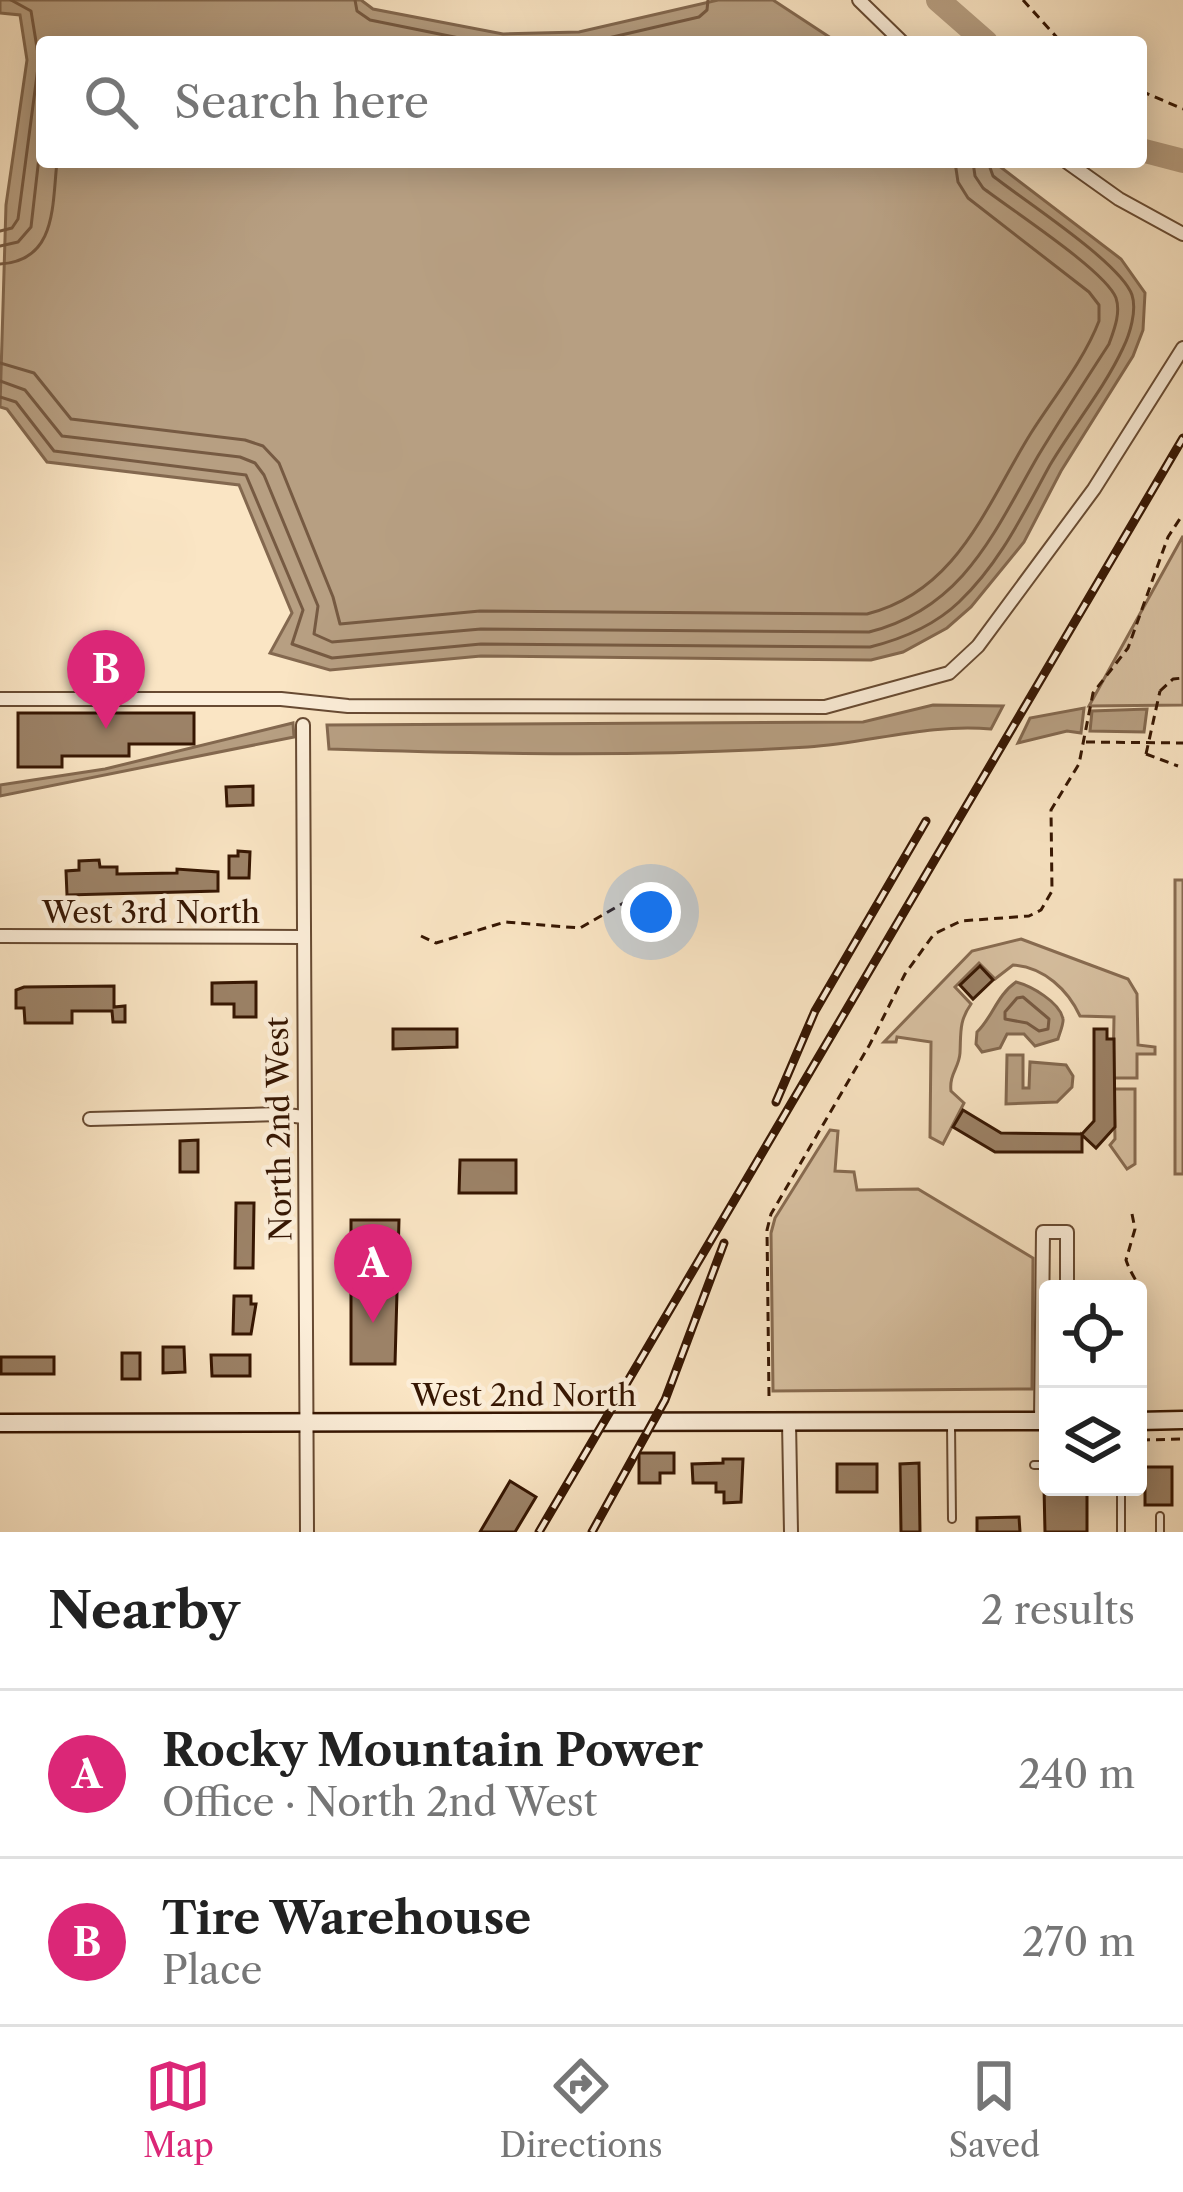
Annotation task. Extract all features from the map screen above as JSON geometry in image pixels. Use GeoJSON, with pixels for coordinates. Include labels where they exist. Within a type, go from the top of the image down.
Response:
{"type":"FeatureCollection","features":[{"type":"Feature","properties":{"kind":"street"},"geometry":{"type":"LineString","coordinates":[[859,0],[896,36]]}},
{"type":"Feature","properties":{"kind":"street"},"geometry":{"type":"LineString","coordinates":[[1075,168],[1119,199],[1183,234]]}},
{"type":"Feature","properties":{"kind":"street"},"geometry":{"type":"LineString","coordinates":[[0,699],[281,699],[348,706],[825,707],[886,692],[949,673],[978,646],[1094,489],[1183,348]]}},
{"type":"Feature","properties":{"kind":"street","name":"North 2nd West"},"geometry":{"type":"LineString","coordinates":[[303,725],[307,1532]]}},
{"type":"Feature","properties":{"kind":"street","name":"West 3rd North"},"geometry":{"type":"LineString","coordinates":[[0,936],[302,937]]}},
{"type":"Feature","properties":{"kind":"street"},"geometry":{"type":"LineString","coordinates":[[89,1118],[303,1117]]}},
{"type":"Feature","properties":{"kind":"street"},"geometry":{"type":"LineString","coordinates":[[1043,1280],[1042,1232],[1067,1232],[1067,1280]]}},
{"type":"Feature","properties":{"kind":"street"},"geometry":{"type":"LineString","coordinates":[[1147,1428],[1183,1420]]}},
{"type":"Feature","properties":{"kind":"street","name":"West 2nd North"},"geometry":{"type":"LineString","coordinates":[[0,1423],[1039,1421]]}},
{"type":"Feature","properties":{"kind":"street"},"geometry":{"type":"LineString","coordinates":[[789,1422],[791,1532]]}},
{"type":"Feature","properties":{"kind":"lane"},"geometry":{"type":"LineString","coordinates":[[950,1421],[952,1519]]}},
{"type":"Feature","properties":{"kind":"lane"},"geometry":{"type":"LineString","coordinates":[[1034,1465],[1039,1465]]}},
{"type":"Feature","properties":{"kind":"lane"},"geometry":{"type":"LineString","coordinates":[[1120,1496],[1121,1532]]}},
{"type":"Feature","properties":{"kind":"lane"},"geometry":{"type":"LineString","coordinates":[[1160,1516],[1160,1532]]}},
{"type":"Feature","properties":{"kind":"path"},"geometry":{"type":"LineString","coordinates":[[1024,0],[1055,36]]}},
{"type":"Feature","properties":{"kind":"path"},"geometry":{"type":"LineString","coordinates":[[1147,94],[1183,109]]}},
{"type":"Feature","properties":{"kind":"path"},"geometry":{"type":"LineString","coordinates":[[769,1396],[766,1230],[771,1214],[905,974],[934,934],[961,921],[1029,916],[1041,910],[1052,891],[1051,810],[1079,764],[1093,692],[1128,648],[1168,537],[1183,514]]}},
{"type":"Feature","properties":{"kind":"path"},"geometry":{"type":"LineString","coordinates":[[1178,766],[1146,754],[1160,691],[1173,679],[1183,678]]}},
{"type":"Feature","properties":{"kind":"path"},"geometry":{"type":"LineString","coordinates":[[1084,741],[1183,742]]}},
{"type":"Feature","properties":{"kind":"path"},"geometry":{"type":"LineString","coordinates":[[421,935],[436,943],[505,922],[580,928],[641,893]]}},
{"type":"Feature","properties":{"kind":"path"},"geometry":{"type":"LineString","coordinates":[[1132,1214],[1135,1229],[1126,1260],[1136,1280]]}},
{"type":"Feature","properties":{"kind":"path"},"geometry":{"type":"LineString","coordinates":[[1147,1431],[1183,1439]]}},
{"type":"Feature","properties":{"kind":"shaded area"},"geometry":{"type":"Polygon","coordinates":[[[1183,536],[1183,705],[1089,706],[1183,536]]]}},
{"type":"Feature","properties":{"kind":"shaded area"},"geometry":{"type":"Polygon","coordinates":[[[1175,880],[1183,880],[1183,1174],[1175,1174],[1175,880]]]}},
{"type":"Feature","properties":{"kind":"shaded area"},"geometry":{"type":"Polygon","coordinates":[[[1021,939],[1128,979],[1137,994],[1138,1045],[1155,1047],[1155,1054],[1137,1054],[1137,1078],[1113,1078],[1114,1017],[1080,1016],[1062,989],[1035,970],[1013,965],[995,979],[979,963],[955,987],[971,1004],[963,1021],[951,1085],[964,1103],[943,1144],[930,1137],[931,1042],[897,1037],[896,1042],[884,1042],[972,951],[1021,939]]]}},
{"type":"Feature","properties":{"kind":"shaded area"},"geometry":{"type":"Polygon","coordinates":[[[1114,1089],[1135,1089],[1135,1164],[1127,1169],[1110,1145],[1115,1139],[1114,1089]]]}},
{"type":"Feature","properties":{"kind":"shaded area"},"geometry":{"type":"Polygon","coordinates":[[[830,1130],[838,1131],[835,1171],[854,1172],[857,1190],[918,1189],[1033,1258],[1032,1389],[773,1391],[771,1233],[775,1218],[830,1130]]]}},
{"type":"Feature","properties":{"kind":"water"},"geometry":{"type":"Polygon","coordinates":[[[0,0],[361,0],[373,9],[503,34],[579,32],[718,0],[773,0],[828,36],[36,36],[36,168],[1002,168],[1121,259],[1145,293],[1143,330],[1133,356],[1061,471],[1024,542],[971,607],[947,628],[903,652],[871,660],[481,656],[330,670],[270,653],[292,613],[239,485],[47,462],[7,409],[0,407],[6,205],[27,60],[20,15],[0,13],[0,0]]]}},
{"type":"Feature","properties":{"kind":"water"},"geometry":{"type":"Polygon","coordinates":[[[933,705],[1003,706],[991,729],[945,729],[808,747],[688,752],[329,749],[327,725],[863,722],[933,705]]]}},
{"type":"Feature","properties":{"kind":"water"},"geometry":{"type":"Polygon","coordinates":[[[1084,708],[1081,733],[1067,731],[1018,743],[1030,718],[1084,708]]]}},
{"type":"Feature","properties":{"kind":"water"},"geometry":{"type":"Polygon","coordinates":[[[1147,709],[1144,732],[1090,731],[1092,711],[1147,709]]]}},
{"type":"Feature","properties":{"kind":"water"},"geometry":{"type":"Polygon","coordinates":[[[293,723],[294,737],[0,796],[0,785],[105,769],[293,723]]]}},
{"type":"Feature","properties":{"kind":"water"},"geometry":{"type":"Polygon","coordinates":[[[1016,982],[1037,991],[1061,1013],[1058,1039],[1035,1046],[1024,1034],[1007,1034],[1000,1048],[982,1052],[976,1044],[977,1032],[1016,982]]]}},
{"type":"Feature","properties":{"kind":"water"},"geometry":{"type":"Polygon","coordinates":[[[1007,1055],[1023,1055],[1023,1088],[1029,1088],[1030,1062],[1066,1065],[1073,1076],[1072,1087],[1057,1102],[1006,1104],[1007,1055]]]}},
{"type":"Feature","properties":{"kind":"building"},"geometry":{"type":"Polygon","coordinates":[[[18,713],[194,713],[194,744],[129,744],[129,756],[62,756],[62,767],[18,767],[18,713]]]}},
{"type":"Feature","properties":{"kind":"building"},"geometry":{"type":"Polygon","coordinates":[[[253,786],[253,805],[227,806],[226,787],[253,786]]]}},
{"type":"Feature","properties":{"kind":"building"},"geometry":{"type":"Polygon","coordinates":[[[238,851],[250,852],[249,878],[229,878],[229,856],[238,856],[238,851]]]}},
{"type":"Feature","properties":{"kind":"building"},"geometry":{"type":"Polygon","coordinates":[[[99,860],[100,867],[117,867],[117,874],[177,873],[177,869],[218,872],[218,891],[67,895],[66,871],[79,870],[79,861],[99,860]]]}},
{"type":"Feature","properties":{"kind":"building"},"geometry":{"type":"Polygon","coordinates":[[[980,966],[993,980],[973,999],[960,985],[980,966]]]}},
{"type":"Feature","properties":{"kind":"building"},"geometry":{"type":"Polygon","coordinates":[[[256,982],[256,1017],[234,1017],[234,1004],[212,1004],[212,983],[256,982]]]}},
{"type":"Feature","properties":{"kind":"building"},"geometry":{"type":"Polygon","coordinates":[[[114,986],[114,1007],[125,1006],[125,1022],[113,1022],[112,1011],[72,1011],[72,1023],[25,1023],[24,1008],[16,1008],[16,990],[24,987],[114,986]]]}},
{"type":"Feature","properties":{"kind":"building"},"geometry":{"type":"Polygon","coordinates":[[[393,1029],[457,1029],[457,1047],[393,1049],[393,1029]]]}},
{"type":"Feature","properties":{"kind":"building"},"geometry":{"type":"Polygon","coordinates":[[[1094,1029],[1107,1029],[1107,1039],[1114,1039],[1115,1127],[1096,1148],[1082,1135],[1082,1152],[995,1152],[953,1127],[963,1110],[1001,1133],[1082,1134],[1094,1121],[1094,1029]]]}},
{"type":"Feature","properties":{"kind":"building"},"geometry":{"type":"Polygon","coordinates":[[[198,1140],[198,1172],[180,1172],[180,1141],[198,1140]]]}},
{"type":"Feature","properties":{"kind":"building"},"geometry":{"type":"Polygon","coordinates":[[[460,1160],[516,1160],[516,1193],[459,1193],[460,1160]]]}},
{"type":"Feature","properties":{"kind":"building"},"geometry":{"type":"Polygon","coordinates":[[[236,1203],[254,1203],[253,1268],[235,1268],[236,1203]]]}},
{"type":"Feature","properties":{"kind":"building"},"geometry":{"type":"Polygon","coordinates":[[[351,1220],[399,1220],[395,1364],[351,1364],[351,1220]]]}},
{"type":"Feature","properties":{"kind":"building"},"geometry":{"type":"Polygon","coordinates":[[[234,1296],[251,1296],[251,1304],[256,1304],[251,1334],[233,1334],[234,1296]]]}},
{"type":"Feature","properties":{"kind":"building"},"geometry":{"type":"Polygon","coordinates":[[[163,1347],[184,1347],[185,1372],[163,1373],[163,1347]]]}},
{"type":"Feature","properties":{"kind":"building"},"geometry":{"type":"Polygon","coordinates":[[[122,1353],[140,1353],[140,1379],[122,1379],[122,1353]]]}},
{"type":"Feature","properties":{"kind":"building"},"geometry":{"type":"Polygon","coordinates":[[[211,1355],[250,1355],[250,1376],[212,1376],[211,1355]]]}},
{"type":"Feature","properties":{"kind":"building"},"geometry":{"type":"Polygon","coordinates":[[[1,1357],[54,1357],[54,1374],[1,1374],[1,1357]]]}},
{"type":"Feature","properties":{"kind":"building"},"geometry":{"type":"Polygon","coordinates":[[[639,1453],[674,1453],[674,1473],[660,1473],[660,1483],[639,1483],[639,1453]]]}},
{"type":"Feature","properties":{"kind":"building"},"geometry":{"type":"Polygon","coordinates":[[[723,1459],[743,1459],[741,1502],[724,1503],[724,1492],[716,1492],[716,1483],[693,1483],[692,1464],[723,1463],[723,1459]]]}},
{"type":"Feature","properties":{"kind":"building"},"geometry":{"type":"Polygon","coordinates":[[[919,1463],[920,1532],[901,1532],[900,1464],[919,1463]]]}},
{"type":"Feature","properties":{"kind":"building"},"geometry":{"type":"Polygon","coordinates":[[[837,1464],[877,1464],[877,1492],[837,1492],[837,1464]]]}},
{"type":"Feature","properties":{"kind":"building"},"geometry":{"type":"Polygon","coordinates":[[[1147,1467],[1172,1467],[1172,1505],[1145,1505],[1147,1467]]]}},
{"type":"Feature","properties":{"kind":"building"},"geometry":{"type":"Polygon","coordinates":[[[510,1481],[536,1497],[515,1532],[480,1532],[510,1481]]]}},
{"type":"Feature","properties":{"kind":"building"},"geometry":{"type":"Polygon","coordinates":[[[1044,1496],[1087,1496],[1087,1532],[1045,1532],[1044,1496]]]}},
{"type":"Feature","properties":{"kind":"building"},"geometry":{"type":"Polygon","coordinates":[[[1019,1517],[1020,1532],[977,1532],[977,1518],[1019,1517]]]}},
{"type":"Feature","properties":{"kind":"waterway"},"geometry":{"type":"LineString","coordinates":[[938,0],[979,36]]}},
{"type":"Feature","properties":{"kind":"waterway"},"geometry":{"type":"LineString","coordinates":[[1147,152],[1183,161]]}},
{"type":"Feature","properties":{"kind":"railway"},"geometry":{"type":"LineString","coordinates":[[539,1532],[1183,438]]}},
{"type":"Feature","properties":{"kind":"railway"},"geometry":{"type":"LineString","coordinates":[[776,1102],[815,1011],[926,821]]}},
{"type":"Feature","properties":{"kind":"railway"},"geometry":{"type":"LineString","coordinates":[[592,1532],[665,1400],[724,1243]]}},
{"type":"Feature","properties":{"kind":"place","name":"Tire Warehouse"},"geometry":{"type":"Point","coordinates":[106,729]}},
{"type":"Feature","properties":{"kind":"place","name":"Rocky Mountain Power"},"geometry":{"type":"Point","coordinates":[373,1323]}}]}
